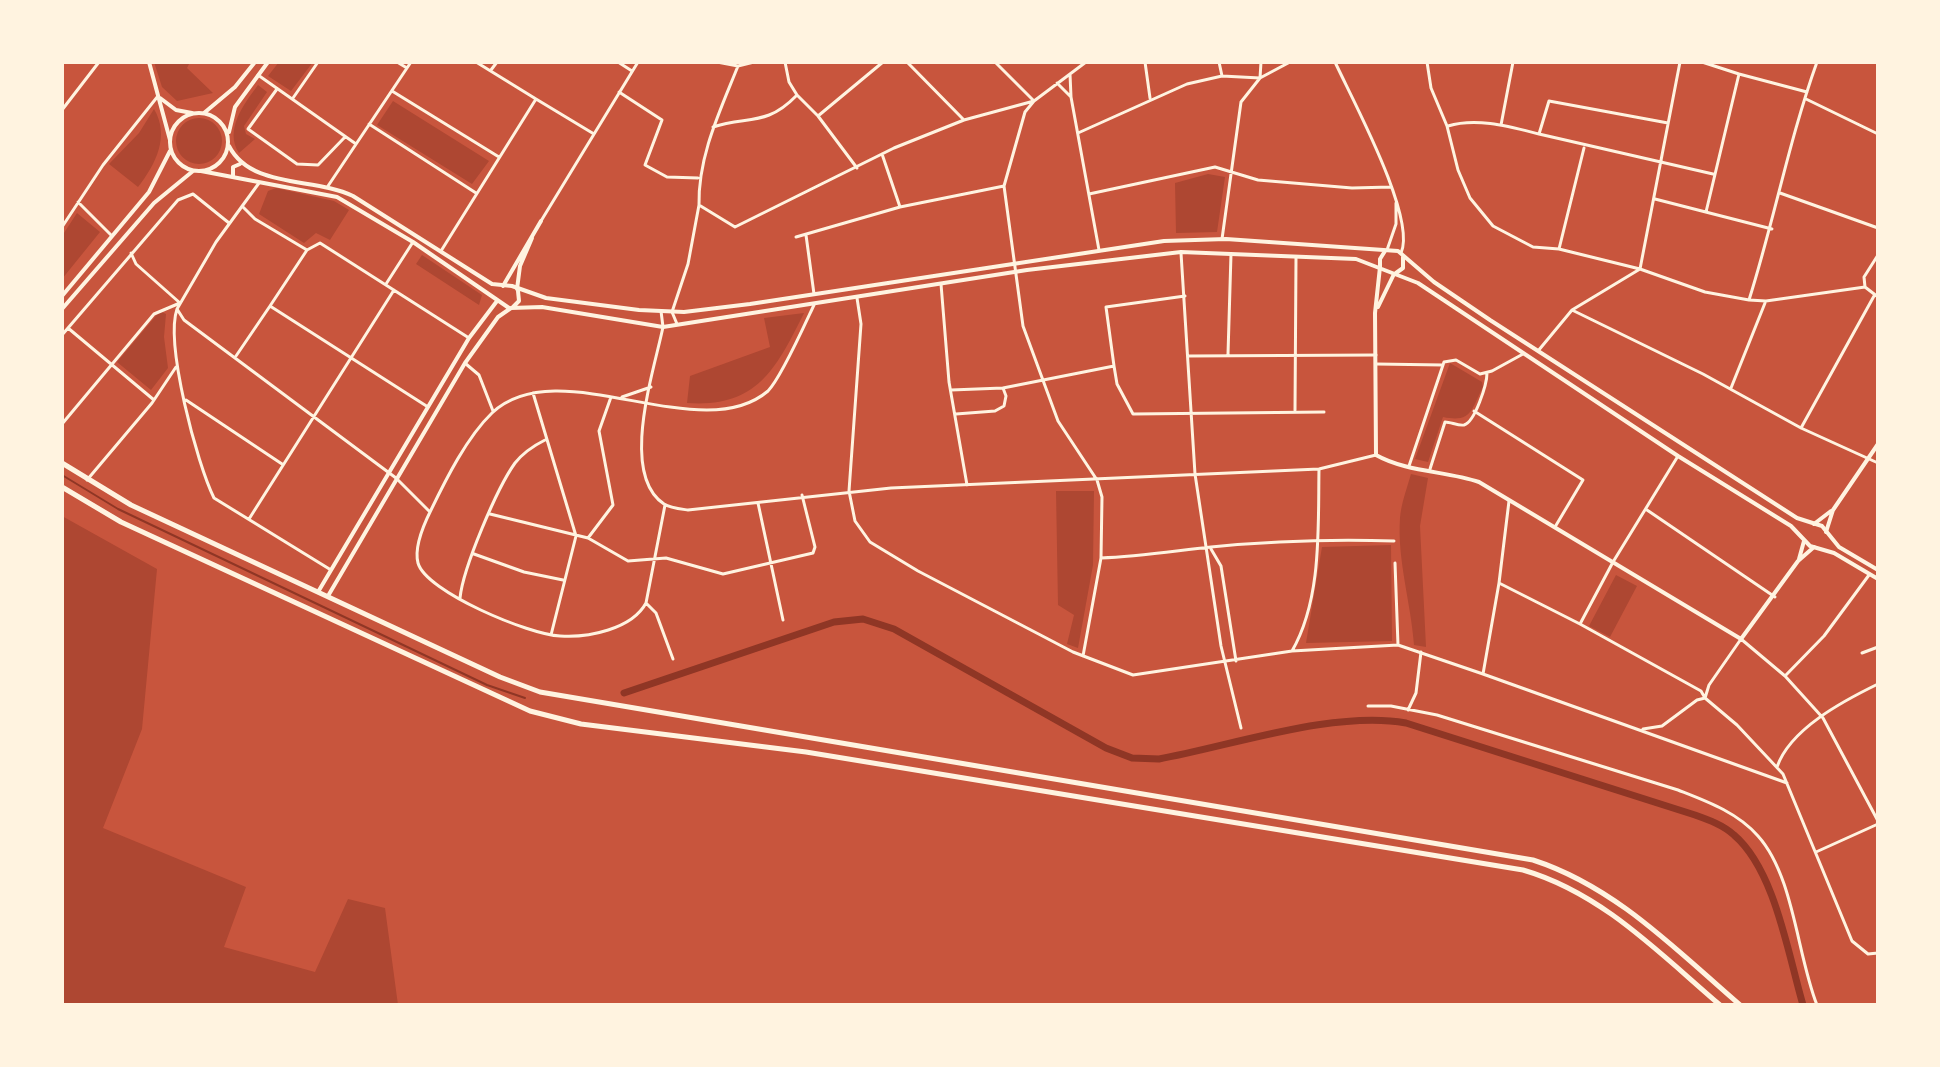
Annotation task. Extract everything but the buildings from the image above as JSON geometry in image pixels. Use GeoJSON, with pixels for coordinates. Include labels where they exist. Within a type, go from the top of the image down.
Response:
{"type":"FeatureCollection","features":[{"type":"Feature","properties":{"kind":"main road"},"geometry":{"type":"LineString","coordinates":[[149,62],[171,149],[179,163],[193,171],[337,197],[413,242],[511,308],[542,307],[663,327],[1014,272],[1181,252],[1356,259],[1427,288],[1816,547],[1878,579]]}},
{"type":"Feature","properties":{"kind":"main road"},"geometry":{"type":"LineString","coordinates":[[204,113],[235,87],[255,62]]}},
{"type":"Feature","properties":{"kind":"main road"},"geometry":{"type":"LineString","coordinates":[[268,62],[235,107],[228,135],[229,146],[240,164],[255,172],[328,186],[353,196],[487,282],[546,298],[672,312],[814,294],[1164,241],[1222,239],[1401,253],[1434,282],[1812,524],[1878,570]]}},
{"type":"Feature","properties":{"kind":"main road"},"geometry":{"type":"LineString","coordinates":[[158,96],[176,110],[204,113],[219,120],[228,135]]}},
{"type":"Feature","properties":{"kind":"main road"},"geometry":{"type":"LineString","coordinates":[[170,140],[177,123],[192,113]]}},
{"type":"Feature","properties":{"kind":"main road"},"geometry":{"type":"LineString","coordinates":[[201,171],[216,166],[229,146]]}},
{"type":"Feature","properties":{"kind":"main road"},"geometry":{"type":"LineString","coordinates":[[62,296],[149,192],[171,149]]}},
{"type":"Feature","properties":{"kind":"main road"},"geometry":{"type":"LineString","coordinates":[[234,177],[232,170],[240,164]]}},
{"type":"Feature","properties":{"kind":"main road"},"geometry":{"type":"LineString","coordinates":[[62,309],[154,203],[193,171]]}},
{"type":"Feature","properties":{"kind":"main road"},"geometry":{"type":"LineString","coordinates":[[318,592],[469,338],[497,301],[498,291],[541,221]]}},
{"type":"Feature","properties":{"kind":"main road"},"geometry":{"type":"LineString","coordinates":[[327,597],[465,363],[498,317],[519,301],[520,266],[534,231]]}},
{"type":"Feature","properties":{"kind":"main road"},"geometry":{"type":"LineString","coordinates":[[1387,250],[1381,256],[1375,313],[1376,455],[1391,463],[1479,482],[1741,639],[1775,597],[1798,561],[1812,524],[1833,510]]}},
{"type":"Feature","properties":{"kind":"main road"},"geometry":{"type":"LineString","coordinates":[[1375,313],[1394,274],[1403,268],[1401,253]]}},
{"type":"Feature","properties":{"kind":"main road"},"geometry":{"type":"LineString","coordinates":[[1798,561],[1816,547],[1826,534],[1833,510],[1878,444]]}},
{"type":"Feature","properties":{"kind":"main road"},"geometry":{"type":"LineString","coordinates":[[62,463],[131,505],[327,597],[500,677],[567,698],[1533,860],[1576,876],[1612,897],[1740,1005]]}},
{"type":"Feature","properties":{"kind":"main road"},"geometry":{"type":"LineString","coordinates":[[62,487],[121,522],[530,711],[581,724],[806,752],[1514,867],[1569,887],[1604,908],[1720,1005]]}},
{"type":"Feature","properties":{"kind":"street"},"geometry":{"type":"LineString","coordinates":[[62,110],[99,62]]}},
{"type":"Feature","properties":{"kind":"street"},"geometry":{"type":"LineString","coordinates":[[292,99],[318,62]]}},
{"type":"Feature","properties":{"kind":"street"},"geometry":{"type":"LineString","coordinates":[[397,62],[407,68]]}},
{"type":"Feature","properties":{"kind":"street"},"geometry":{"type":"LineString","coordinates":[[328,186],[411,62]]}},
{"type":"Feature","properties":{"kind":"street"},"geometry":{"type":"LineString","coordinates":[[476,62],[594,134]]}},
{"type":"Feature","properties":{"kind":"street"},"geometry":{"type":"LineString","coordinates":[[491,70],[497,62]]}},
{"type":"Feature","properties":{"kind":"street"},"geometry":{"type":"LineString","coordinates":[[618,62],[632,71]]}},
{"type":"Feature","properties":{"kind":"street"},"geometry":{"type":"LineString","coordinates":[[541,221],[638,62]]}},
{"type":"Feature","properties":{"kind":"street"},"geometry":{"type":"LineString","coordinates":[[717,62],[738,66],[754,62]]}},
{"type":"Feature","properties":{"kind":"street"},"geometry":{"type":"LineString","coordinates":[[785,62],[789,82],[797,95],[818,116],[857,168]]}},
{"type":"Feature","properties":{"kind":"street"},"geometry":{"type":"LineString","coordinates":[[818,116],[883,62]]}},
{"type":"Feature","properties":{"kind":"street"},"geometry":{"type":"LineString","coordinates":[[907,62],[964,120]]}},
{"type":"Feature","properties":{"kind":"street"},"geometry":{"type":"LineString","coordinates":[[995,62],[1034,101]]}},
{"type":"Feature","properties":{"kind":"street"},"geometry":{"type":"LineString","coordinates":[[1145,62],[1150,98]]}},
{"type":"Feature","properties":{"kind":"street"},"geometry":{"type":"LineString","coordinates":[[1219,62],[1222,76]]}},
{"type":"Feature","properties":{"kind":"street"},"geometry":{"type":"LineString","coordinates":[[1260,78],[1261,62]]}},
{"type":"Feature","properties":{"kind":"street"},"geometry":{"type":"LineString","coordinates":[[1222,239],[1241,102],[1260,78],[1290,62]]}},
{"type":"Feature","properties":{"kind":"street"},"geometry":{"type":"LineString","coordinates":[[1335,62],[1396,199],[1404,236],[1401,253]]}},
{"type":"Feature","properties":{"kind":"street"},"geometry":{"type":"LineString","coordinates":[[1427,62],[1431,88],[1470,198],[1493,226],[1533,247],[1559,249],[1640,269],[1705,292],[1749,300],[1766,301],[1865,287]]}},
{"type":"Feature","properties":{"kind":"street"},"geometry":{"type":"LineString","coordinates":[[1501,125],[1513,62]]}},
{"type":"Feature","properties":{"kind":"street"},"geometry":{"type":"LineString","coordinates":[[1538,351],[1572,310],[1640,269],[1680,62]]}},
{"type":"Feature","properties":{"kind":"street"},"geometry":{"type":"LineString","coordinates":[[1702,62],[1807,92]]}},
{"type":"Feature","properties":{"kind":"street"},"geometry":{"type":"LineString","coordinates":[[1749,300],[1772,229],[1779,192],[1817,62]]}},
{"type":"Feature","properties":{"kind":"street"},"geometry":{"type":"LineString","coordinates":[[1083,63],[1034,101],[1025,112],[1004,186],[1023,326],[1040,381],[1058,421],[1097,480],[1102,497],[1101,558],[1083,656]]}},
{"type":"Feature","properties":{"kind":"street"},"geometry":{"type":"LineString","coordinates":[[678,326],[672,312],[688,264],[699,205],[698,178],[713,127],[738,66]]}},
{"type":"Feature","properties":{"kind":"street"},"geometry":{"type":"LineString","coordinates":[[1070,73],[1071,97],[1099,250]]}},
{"type":"Feature","properties":{"kind":"street"},"geometry":{"type":"LineString","coordinates":[[257,74],[356,144]]}},
{"type":"Feature","properties":{"kind":"street"},"geometry":{"type":"LineString","coordinates":[[1706,212],[1739,74]]}},
{"type":"Feature","properties":{"kind":"street"},"geometry":{"type":"LineString","coordinates":[[1078,133],[1150,98],[1222,76],[1260,78]]}},
{"type":"Feature","properties":{"kind":"street"},"geometry":{"type":"LineString","coordinates":[[1057,83],[1071,97]]}},
{"type":"Feature","properties":{"kind":"street"},"geometry":{"type":"LineString","coordinates":[[277,89],[248,129],[297,164],[318,165],[345,137]]}},
{"type":"Feature","properties":{"kind":"street"},"geometry":{"type":"LineString","coordinates":[[392,91],[499,157]]}},
{"type":"Feature","properties":{"kind":"street"},"geometry":{"type":"LineString","coordinates":[[619,92],[662,120],[645,165],[667,177],[698,178]]}},
{"type":"Feature","properties":{"kind":"street"},"geometry":{"type":"LineString","coordinates":[[713,127],[733,121],[753,122],[768,118],[797,95]]}},
{"type":"Feature","properties":{"kind":"street"},"geometry":{"type":"LineString","coordinates":[[62,227],[103,165],[158,96]]}},
{"type":"Feature","properties":{"kind":"street"},"geometry":{"type":"LineString","coordinates":[[1805,98],[1878,134]]}},
{"type":"Feature","properties":{"kind":"street"},"geometry":{"type":"LineString","coordinates":[[441,251],[536,99]]}},
{"type":"Feature","properties":{"kind":"street"},"geometry":{"type":"LineString","coordinates":[[699,205],[735,227],[857,168],[881,153],[964,120],[1034,101]]}},
{"type":"Feature","properties":{"kind":"street"},"geometry":{"type":"LineString","coordinates":[[1539,134],[1549,101],[1668,123]]}},
{"type":"Feature","properties":{"kind":"street"},"geometry":{"type":"LineString","coordinates":[[1447,126],[1458,123],[1501,125],[1713,174]]}},
{"type":"Feature","properties":{"kind":"street"},"geometry":{"type":"LineString","coordinates":[[369,124],[476,193]]}},
{"type":"Feature","properties":{"kind":"street"},"geometry":{"type":"LineString","coordinates":[[1559,249],[1584,146]]}},
{"type":"Feature","properties":{"kind":"street"},"geometry":{"type":"LineString","coordinates":[[881,153],[900,207]]}},
{"type":"Feature","properties":{"kind":"street"},"geometry":{"type":"LineString","coordinates":[[1089,194],[1215,167],[1225,169],[1230,174],[1352,188],[1391,187]]}},
{"type":"Feature","properties":{"kind":"street"},"geometry":{"type":"LineString","coordinates":[[260,182],[230,223],[177,309],[173,321],[178,365],[205,480],[214,498],[331,570]]}},
{"type":"Feature","properties":{"kind":"street"},"geometry":{"type":"LineString","coordinates":[[796,237],[900,207],[1004,186]]}},
{"type":"Feature","properties":{"kind":"street"},"geometry":{"type":"LineString","coordinates":[[1779,192],[1878,228]]}},
{"type":"Feature","properties":{"kind":"street"},"geometry":{"type":"LineString","coordinates":[[62,335],[172,206],[189,195],[230,223]]}},
{"type":"Feature","properties":{"kind":"street"},"geometry":{"type":"LineString","coordinates":[[1387,250],[1396,224],[1396,199]]}},
{"type":"Feature","properties":{"kind":"street"},"geometry":{"type":"LineString","coordinates":[[1654,199],[1772,229]]}},
{"type":"Feature","properties":{"kind":"street"},"geometry":{"type":"LineString","coordinates":[[78,202],[112,236]]}},
{"type":"Feature","properties":{"kind":"street"},"geometry":{"type":"LineString","coordinates":[[242,206],[255,219],[307,250]]}},
{"type":"Feature","properties":{"kind":"street"},"geometry":{"type":"LineString","coordinates":[[806,234],[814,294]]}},
{"type":"Feature","properties":{"kind":"street"},"geometry":{"type":"LineString","coordinates":[[386,284],[413,242]]}},
{"type":"Feature","properties":{"kind":"street"},"geometry":{"type":"LineString","coordinates":[[236,357],[307,250],[320,243],[469,338]]}},
{"type":"Feature","properties":{"kind":"street"},"geometry":{"type":"LineString","coordinates":[[1181,252],[1195,474],[1209,547],[1210,583],[1241,728]]}},
{"type":"Feature","properties":{"kind":"street"},"geometry":{"type":"LineString","coordinates":[[131,253],[136,264],[180,303]]}},
{"type":"Feature","properties":{"kind":"street"},"geometry":{"type":"LineString","coordinates":[[1228,354],[1231,253]]}},
{"type":"Feature","properties":{"kind":"street"},"geometry":{"type":"LineString","coordinates":[[1295,410],[1296,255]]}},
{"type":"Feature","properties":{"kind":"street"},"geometry":{"type":"LineString","coordinates":[[1801,428],[1876,297],[1865,287],[1864,277],[1878,255]]}},
{"type":"Feature","properties":{"kind":"street"},"geometry":{"type":"LineString","coordinates":[[941,284],[951,390],[967,485]]}},
{"type":"Feature","properties":{"kind":"street"},"geometry":{"type":"LineString","coordinates":[[249,519],[312,415],[394,290]]}},
{"type":"Feature","properties":{"kind":"street"},"geometry":{"type":"LineString","coordinates":[[1185,296],[1106,307],[1117,384],[1133,414],[1324,412]]}},
{"type":"Feature","properties":{"kind":"street"},"geometry":{"type":"LineString","coordinates":[[857,298],[861,324],[849,491],[855,521],[870,542],[918,571],[1083,656],[1133,675],[1292,651],[1398,645],[1643,729],[1676,744],[1787,783]]}},
{"type":"Feature","properties":{"kind":"street"},"geometry":{"type":"LineString","coordinates":[[1731,388],[1766,301]]}},
{"type":"Feature","properties":{"kind":"street"},"geometry":{"type":"LineString","coordinates":[[62,424],[154,314],[180,303]]}},
{"type":"Feature","properties":{"kind":"street"},"geometry":{"type":"LineString","coordinates":[[665,505],[646,603],[639,616],[627,624],[591,633],[551,635],[513,623],[436,585],[418,564],[417,553],[430,512],[474,436],[493,411],[533,393],[611,396],[648,405],[726,409],[768,390],[814,305]]}},
{"type":"Feature","properties":{"kind":"street"},"geometry":{"type":"LineString","coordinates":[[270,306],[428,407]]}},
{"type":"Feature","properties":{"kind":"street"},"geometry":{"type":"LineString","coordinates":[[177,309],[184,320],[389,472],[430,512]]}},
{"type":"Feature","properties":{"kind":"street"},"geometry":{"type":"LineString","coordinates":[[1572,310],[1731,388],[1801,428],[1878,463]]}},
{"type":"Feature","properties":{"kind":"street"},"geometry":{"type":"LineString","coordinates":[[661,311],[663,327],[640,460],[648,486],[665,505],[688,510],[849,491],[1319,469],[1376,455]]}},
{"type":"Feature","properties":{"kind":"street"},"geometry":{"type":"LineString","coordinates":[[67,328],[154,400]]}},
{"type":"Feature","properties":{"kind":"street"},"geometry":{"type":"LineString","coordinates":[[1409,466],[1443,365],[1451,359],[1474,372],[1487,373],[1523,354]]}},
{"type":"Feature","properties":{"kind":"street"},"geometry":{"type":"LineString","coordinates":[[1189,356],[1376,355]]}},
{"type":"Feature","properties":{"kind":"street"},"geometry":{"type":"LineString","coordinates":[[465,363],[479,375],[493,411]]}},
{"type":"Feature","properties":{"kind":"street"},"geometry":{"type":"LineString","coordinates":[[1376,364],[1443,365]]}},
{"type":"Feature","properties":{"kind":"street"},"geometry":{"type":"LineString","coordinates":[[87,480],[154,400],[178,365]]}},
{"type":"Feature","properties":{"kind":"street"},"geometry":{"type":"LineString","coordinates":[[951,390],[1003,388],[1114,366]]}},
{"type":"Feature","properties":{"kind":"street"},"geometry":{"type":"LineString","coordinates":[[1430,469],[1445,422],[1466,424],[1486,389],[1487,373]]}},
{"type":"Feature","properties":{"kind":"street"},"geometry":{"type":"LineString","coordinates":[[622,397],[651,387]]}},
{"type":"Feature","properties":{"kind":"street"},"geometry":{"type":"LineString","coordinates":[[956,414],[995,411],[1004,406],[1003,388]]}},
{"type":"Feature","properties":{"kind":"street"},"geometry":{"type":"LineString","coordinates":[[533,393],[576,536],[551,635]]}},
{"type":"Feature","properties":{"kind":"street"},"geometry":{"type":"LineString","coordinates":[[588,538],[613,505],[599,431],[611,396]]}},
{"type":"Feature","properties":{"kind":"street"},"geometry":{"type":"LineString","coordinates":[[185,399],[282,464]]}},
{"type":"Feature","properties":{"kind":"street"},"geometry":{"type":"LineString","coordinates":[[1474,411],[1583,480],[1555,527]]}},
{"type":"Feature","properties":{"kind":"street"},"geometry":{"type":"LineString","coordinates":[[460,598],[490,514],[514,464],[530,448],[545,440]]}},
{"type":"Feature","properties":{"kind":"street"},"geometry":{"type":"LineString","coordinates":[[1580,624],[1613,562],[1678,456]]}},
{"type":"Feature","properties":{"kind":"street"},"geometry":{"type":"LineString","coordinates":[[1292,651],[1306,622],[1318,539],[1319,469]]}},
{"type":"Feature","properties":{"kind":"street"},"geometry":{"type":"LineString","coordinates":[[490,514],[588,538],[628,561],[686,562],[723,574],[813,553],[815,547],[802,495]]}},
{"type":"Feature","properties":{"kind":"street"},"geometry":{"type":"LineString","coordinates":[[1483,674],[1499,583],[1509,499]]}},
{"type":"Feature","properties":{"kind":"street"},"geometry":{"type":"LineString","coordinates":[[758,503],[783,620]]}},
{"type":"Feature","properties":{"kind":"street"},"geometry":{"type":"LineString","coordinates":[[1647,510],[1775,597]]}},
{"type":"Feature","properties":{"kind":"street"},"geometry":{"type":"LineString","coordinates":[[1101,558],[1153,556],[1209,547],[1318,539],[1394,541]]}},
{"type":"Feature","properties":{"kind":"street"},"geometry":{"type":"LineString","coordinates":[[1209,547],[1221,566],[1236,661]]}},
{"type":"Feature","properties":{"kind":"street"},"geometry":{"type":"LineString","coordinates":[[474,554],[524,572],[563,580]]}},
{"type":"Feature","properties":{"kind":"street"},"geometry":{"type":"LineString","coordinates":[[1395,563],[1398,645]]}},
{"type":"Feature","properties":{"kind":"street"},"geometry":{"type":"LineString","coordinates":[[1785,676],[1824,636],[1870,575]]}},
{"type":"Feature","properties":{"kind":"street"},"geometry":{"type":"LineString","coordinates":[[1499,583],[1701,691],[1777,767],[1787,783],[1852,941],[1868,954],[1878,953]]}},
{"type":"Feature","properties":{"kind":"street"},"geometry":{"type":"LineString","coordinates":[[646,603],[656,613],[673,659]]}},
{"type":"Feature","properties":{"kind":"street"},"geometry":{"type":"LineString","coordinates":[[1705,698],[1709,685],[1741,639],[1785,676],[1823,718],[1878,823],[1816,853]]}},
{"type":"Feature","properties":{"kind":"street"},"geometry":{"type":"LineString","coordinates":[[1862,653],[1878,647]]}},
{"type":"Feature","properties":{"kind":"street"},"geometry":{"type":"LineString","coordinates":[[1408,710],[1416,693],[1421,652]]}},
{"type":"Feature","properties":{"kind":"street"},"geometry":{"type":"LineString","coordinates":[[1777,767],[1789,743],[1878,684]]}},
{"type":"Feature","properties":{"kind":"street"},"geometry":{"type":"LineString","coordinates":[[1643,729],[1662,726],[1697,700],[1705,698]]}},
{"type":"Feature","properties":{"kind":"street"},"geometry":{"type":"LineString","coordinates":[[1368,706],[1408,710],[1678,790],[1713,804],[1741,820],[1759,836],[1774,861],[1817,1005]]}},
{"type":"Feature","properties":{"kind":"shaded area"},"geometry":{"type":"Polygon","coordinates":[[[154,62],[190,62],[187,68],[213,93],[177,101],[162,87],[154,62]]]}},
{"type":"Feature","properties":{"kind":"shaded area"},"geometry":{"type":"Polygon","coordinates":[[[279,62],[313,62],[291,91],[268,76],[279,62]]]}},
{"type":"Feature","properties":{"kind":"shaded area"},"geometry":{"type":"Polygon","coordinates":[[[258,85],[267,92],[244,126],[246,134],[255,139],[239,153],[235,144],[235,126],[258,85]]]}},
{"type":"Feature","properties":{"kind":"shaded area"},"geometry":{"type":"Polygon","coordinates":[[[393,101],[489,161],[472,184],[377,125],[393,101]]]}},
{"type":"Feature","properties":{"kind":"shaded area"},"geometry":{"type":"Polygon","coordinates":[[[154,109],[161,129],[159,150],[138,187],[109,164],[139,133],[154,109]]]}},
{"type":"Feature","properties":{"kind":"shaded area"},"geometry":{"type":"Polygon","coordinates":[[[199,118],[208,119],[215,125],[221,132],[221,150],[215,157],[208,163],[199,164],[190,163],[183,157],[177,150],[176,141],[177,132],[183,125],[190,119],[199,118]]]}},
{"type":"Feature","properties":{"kind":"shaded area"},"geometry":{"type":"Polygon","coordinates":[[[1208,174],[1225,177],[1217,232],[1176,233],[1175,183],[1208,174]]]}},
{"type":"Feature","properties":{"kind":"shaded area"},"geometry":{"type":"Polygon","coordinates":[[[276,188],[334,201],[349,210],[330,240],[316,233],[304,243],[259,214],[268,191],[276,188]]]}},
{"type":"Feature","properties":{"kind":"shaded area"},"geometry":{"type":"Polygon","coordinates":[[[77,213],[100,232],[62,279],[62,236],[77,213]]]}},
{"type":"Feature","properties":{"kind":"shaded area"},"geometry":{"type":"Polygon","coordinates":[[[422,255],[482,295],[479,305],[416,264],[422,255]]]}},
{"type":"Feature","properties":{"kind":"shaded area"},"geometry":{"type":"Polygon","coordinates":[[[160,311],[166,314],[164,337],[168,368],[151,390],[117,362],[160,311]]]}},
{"type":"Feature","properties":{"kind":"shaded area"},"geometry":{"type":"Polygon","coordinates":[[[804,313],[784,351],[761,381],[731,399],[687,403],[690,376],[770,347],[764,318],[804,313]]]}},
{"type":"Feature","properties":{"kind":"shaded area"},"geometry":{"type":"Polygon","coordinates":[[[1450,363],[1482,382],[1483,387],[1473,408],[1465,416],[1443,417],[1428,462],[1415,459],[1450,363]]]}},
{"type":"Feature","properties":{"kind":"shaded area"},"geometry":{"type":"Polygon","coordinates":[[[1411,474],[1428,478],[1420,526],[1426,647],[1414,645],[1400,550],[1401,513],[1411,474]]]}},
{"type":"Feature","properties":{"kind":"shaded area"},"geometry":{"type":"Polygon","coordinates":[[[1056,491],[1094,491],[1093,565],[1078,648],[1067,644],[1074,615],[1058,605],[1056,491]]]}},
{"type":"Feature","properties":{"kind":"shaded area"},"geometry":{"type":"Polygon","coordinates":[[[62,516],[157,569],[142,729],[103,828],[246,887],[224,947],[315,972],[348,899],[385,908],[398,1005],[62,1005],[62,516]]]}},
{"type":"Feature","properties":{"kind":"shaded area"},"geometry":{"type":"Polygon","coordinates":[[[1391,545],[1392,641],[1306,643],[1322,547],[1391,545]]]}},
{"type":"Feature","properties":{"kind":"shaded area"},"geometry":{"type":"Polygon","coordinates":[[[1616,575],[1637,586],[1610,637],[1589,626],[1616,575]]]}},
{"type":"Feature","properties":{"kind":"waterway"},"geometry":{"type":"LineString","coordinates":[[62,475],[118,509],[487,685],[525,698]]}},
{"type":"Feature","properties":{"kind":"waterway"},"geometry":{"type":"LineString","coordinates":[[624,693],[834,622],[863,619],[894,629],[1106,748],[1132,758],[1159,759],[1315,725],[1378,720],[1406,723],[1695,815],[1730,831],[1748,850],[1770,891],[1803,1005]]}}]}
